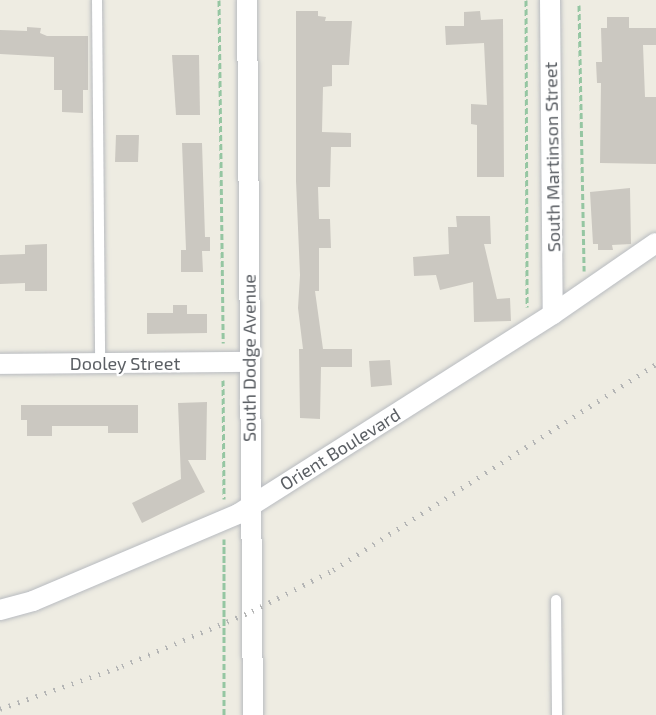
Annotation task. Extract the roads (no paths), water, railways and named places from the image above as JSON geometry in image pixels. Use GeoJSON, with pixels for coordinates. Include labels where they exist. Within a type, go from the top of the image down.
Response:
{"type":"FeatureCollection","features":[{"type":"Feature","properties":{"kind":"street","name":"South Dodge Avenue"},"geometry":{"type":"LineString","coordinates":[[247,0],[253,715]]}},
{"type":"Feature","properties":{"kind":"street","name":"South Martinson Street"},"geometry":{"type":"LineString","coordinates":[[550,0],[553,314]]}},
{"type":"Feature","properties":{"kind":"street","name":"Orient Boulevard"},"geometry":{"type":"LineString","coordinates":[[0,609],[33,601],[250,506],[553,314],[656,243]]}},
{"type":"Feature","properties":{"kind":"street","name":"Dooley Street"},"geometry":{"type":"LineString","coordinates":[[0,364],[249,362]]}},
{"type":"Feature","properties":{"kind":"lane"},"geometry":{"type":"LineString","coordinates":[[97,0],[100,363]]}},
{"type":"Feature","properties":{"kind":"lane"},"geometry":{"type":"LineString","coordinates":[[556,600],[557,715]]}},
{"type":"Feature","properties":{"kind":"railway"},"geometry":{"type":"LineString","coordinates":[[0,709],[122,666],[252,611],[333,570],[656,364]]}}]}
